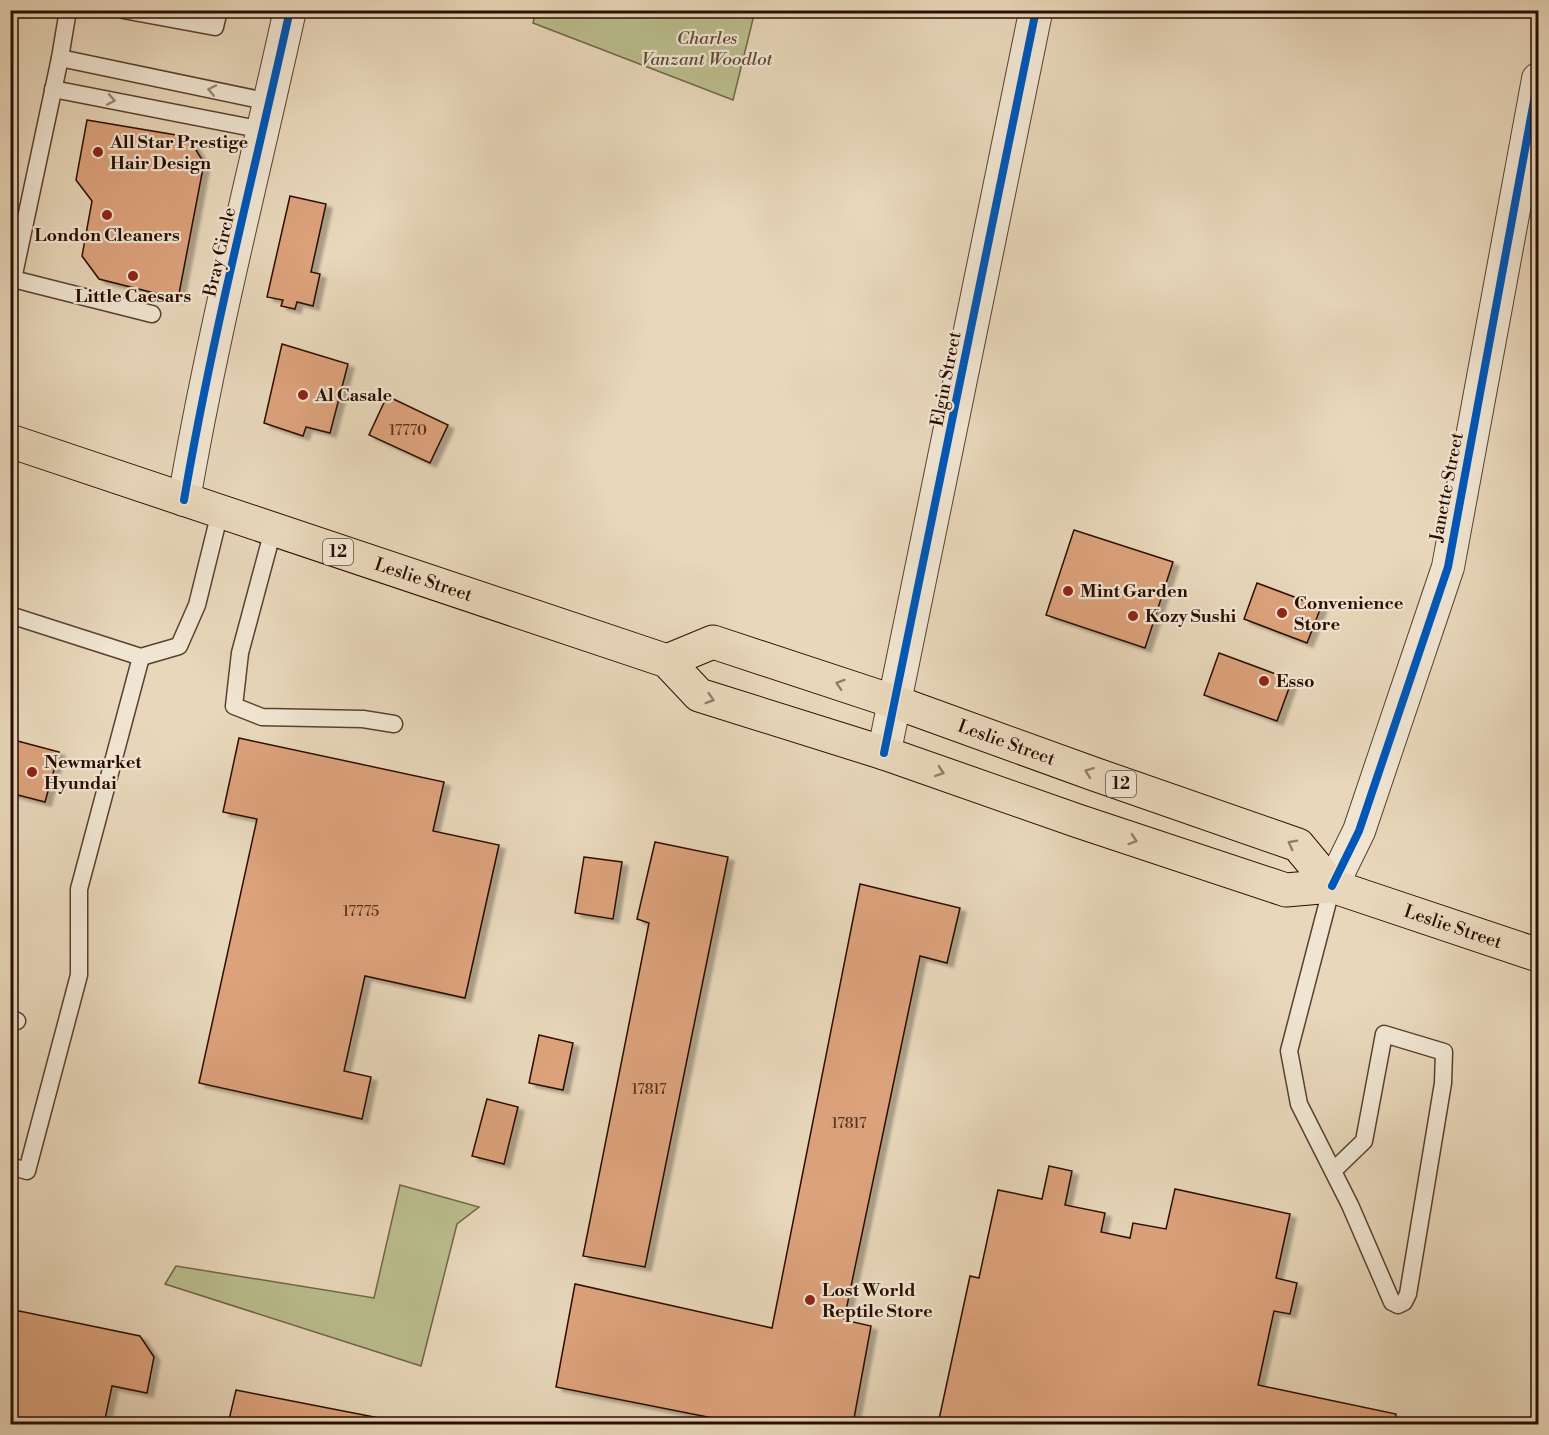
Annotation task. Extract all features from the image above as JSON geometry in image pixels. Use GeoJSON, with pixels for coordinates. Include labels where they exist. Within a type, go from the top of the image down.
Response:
{"type":"FeatureCollection","features":[{"type":"Feature","properties":{"kind":"main road","name":"Leslie Street"},"geometry":{"type":"LineString","coordinates":[[10,441],[667,661],[699,695],[884,753],[1286,890],[1332,886],[1539,955]]}},
{"type":"Feature","properties":{"kind":"main road","name":"Leslie Street"},"geometry":{"type":"LineString","coordinates":[[667,661],[713,642],[896,702],[1298,845],[1332,886]]}},
{"type":"Feature","properties":{"kind":"street","name":"Bray Circle"},"geometry":{"type":"LineString","coordinates":[[184,500],[195,438],[290,10]]}},
{"type":"Feature","properties":{"kind":"street","name":"Elgin Street"},"geometry":{"type":"LineString","coordinates":[[884,753],[1036,10]]}},
{"type":"Feature","properties":{"kind":"street","name":"Janette Street"},"geometry":{"type":"LineString","coordinates":[[1332,886],[1359,831],[1448,567],[1539,79]]}},
{"type":"Feature","properties":{"kind":"lane"},"geometry":{"type":"LineString","coordinates":[[68,10],[60,58],[12,278],[152,314]]}},
{"type":"Feature","properties":{"kind":"lane"},"geometry":{"type":"LineString","coordinates":[[123,10],[215,27],[219,10]]}},
{"type":"Feature","properties":{"kind":"lane"},"geometry":{"type":"LineString","coordinates":[[60,58],[267,116]]}},
{"type":"Feature","properties":{"kind":"lane"},"geometry":{"type":"LineString","coordinates":[[53,89],[267,116]]}},
{"type":"Feature","properties":{"kind":"lane"},"geometry":{"type":"LineString","coordinates":[[10,615],[141,657],[179,646],[197,605],[220,512]]}},
{"type":"Feature","properties":{"kind":"lane"},"geometry":{"type":"LineString","coordinates":[[273,530],[240,653],[234,706],[262,717],[363,720],[394,724]]}},
{"type":"Feature","properties":{"kind":"lane"},"geometry":{"type":"LineString","coordinates":[[10,1166],[27,1171],[79,975],[79,889],[141,657]]}},
{"type":"Feature","properties":{"kind":"lane"},"geometry":{"type":"LineString","coordinates":[[1332,886],[1289,1051],[1299,1104],[1350,1205],[1392,1302],[1398,1305],[1404,1302],[1408,1294],[1443,1083],[1444,1052],[1384,1034],[1364,1140],[1333,1171]]}},
{"type":"Feature","properties":{"kind":"green space","name":"Charles Vanzant Woodlot"},"geometry":{"type":"Polygon","coordinates":[[[536,10],[755,11],[733,100],[533,23],[536,10]]]}},
{"type":"Feature","properties":{"kind":"green space"},"geometry":{"type":"Polygon","coordinates":[[[400,1185],[479,1207],[457,1224],[421,1366],[165,1284],[176,1266],[374,1298],[400,1185]]]}},
{"type":"Feature","properties":{"kind":"building"},"geometry":{"type":"Polygon","coordinates":[[[87,120],[188,137],[204,163],[178,299],[99,279],[82,256],[92,201],[76,180],[87,120]]]}},
{"type":"Feature","properties":{"kind":"building"},"geometry":{"type":"Polygon","coordinates":[[[290,196],[326,204],[311,272],[320,274],[313,306],[297,302],[295,309],[281,306],[283,300],[267,297],[290,196]]]}},
{"type":"Feature","properties":{"kind":"building"},"geometry":{"type":"Polygon","coordinates":[[[282,344],[348,364],[330,433],[306,427],[303,436],[264,423],[282,344]]]}},
{"type":"Feature","properties":{"kind":"building"},"geometry":{"type":"Polygon","coordinates":[[[387,396],[448,425],[430,463],[369,435],[387,396]]]}},
{"type":"Feature","properties":{"kind":"building"},"geometry":{"type":"Polygon","coordinates":[[[1074,530],[1173,562],[1145,648],[1046,615],[1074,530]]]}},
{"type":"Feature","properties":{"kind":"building","name":"Convenience Store"},"geometry":{"type":"Polygon","coordinates":[[[1257,583],[1321,607],[1307,643],[1244,619],[1257,583]]]}},
{"type":"Feature","properties":{"kind":"building"},"geometry":{"type":"Polygon","coordinates":[[[1219,653],[1292,680],[1277,721],[1204,695],[1219,653]]]}},
{"type":"Feature","properties":{"kind":"building"},"geometry":{"type":"Polygon","coordinates":[[[239,738],[444,782],[433,831],[499,845],[465,998],[365,976],[344,1071],[371,1077],[362,1119],[199,1083],[257,819],[223,812],[239,738]]]}},
{"type":"Feature","properties":{"kind":"building","name":"Newmarket Hyundai"},"geometry":{"type":"Polygon","coordinates":[[[10,739],[59,752],[45,802],[10,793],[10,739]]]}},
{"type":"Feature","properties":{"kind":"building"},"geometry":{"type":"Polygon","coordinates":[[[1538,820],[1538,841],[1533,839],[1538,820]]]}},
{"type":"Feature","properties":{"kind":"building"},"geometry":{"type":"Polygon","coordinates":[[[655,842],[728,857],[645,1267],[583,1256],[649,923],[637,919],[655,842]]]}},
{"type":"Feature","properties":{"kind":"building"},"geometry":{"type":"Polygon","coordinates":[[[584,857],[622,862],[613,919],[575,913],[584,857]]]}},
{"type":"Feature","properties":{"kind":"building"},"geometry":{"type":"Polygon","coordinates":[[[860,884],[960,908],[947,963],[920,956],[844,1320],[871,1326],[853,1424],[743,1424],[556,1387],[575,1284],[772,1328],[860,884]]]}},
{"type":"Feature","properties":{"kind":"building"},"geometry":{"type":"Polygon","coordinates":[[[539,1035],[573,1043],[563,1090],[529,1083],[539,1035]]]}},
{"type":"Feature","properties":{"kind":"building"},"geometry":{"type":"Polygon","coordinates":[[[487,1099],[518,1107],[504,1164],[472,1156],[487,1099]]]}},
{"type":"Feature","properties":{"kind":"building"},"geometry":{"type":"Polygon","coordinates":[[[1049,1166],[1072,1171],[1065,1205],[1105,1213],[1101,1232],[1130,1238],[1133,1223],[1166,1229],[1175,1189],[1290,1214],[1276,1278],[1297,1283],[1290,1314],[1274,1311],[1258,1385],[1396,1414],[1394,1424],[938,1424],[970,1276],[979,1278],[998,1190],[1042,1199],[1049,1166]]]}},
{"type":"Feature","properties":{"kind":"building"},"geometry":{"type":"Polygon","coordinates":[[[19,1311],[140,1336],[154,1357],[147,1393],[112,1386],[104,1424],[10,1424],[10,1317],[19,1311]]]}},
{"type":"Feature","properties":{"kind":"building"},"geometry":{"type":"Polygon","coordinates":[[[236,1390],[410,1424],[228,1424],[236,1390]]]}},
{"type":"Feature","properties":{"kind":"cycle path"},"geometry":{"type":"LineString","coordinates":[[184,500],[220,316],[290,10]]}},
{"type":"Feature","properties":{"kind":"cycle path"},"geometry":{"type":"LineString","coordinates":[[884,753],[1036,10]]}},
{"type":"Feature","properties":{"kind":"cycle path"},"geometry":{"type":"LineString","coordinates":[[1332,886],[1359,831],[1448,567],[1538,79]]}},
{"type":"Feature","properties":{"kind":"place","name":"All Star Prestige Hair Design"},"geometry":{"type":"Point","coordinates":[98,152]}},
{"type":"Feature","properties":{"kind":"place","name":"London Cleaners"},"geometry":{"type":"Point","coordinates":[107,215]}},
{"type":"Feature","properties":{"kind":"place","name":"Little Caesars"},"geometry":{"type":"Point","coordinates":[133,276]}},
{"type":"Feature","properties":{"kind":"place","name":"Al Casale"},"geometry":{"type":"Point","coordinates":[303,395]}},
{"type":"Feature","properties":{"kind":"place","name":"Mint Garden"},"geometry":{"type":"Point","coordinates":[1068,591]}},
{"type":"Feature","properties":{"kind":"place","name":"Convenience Store"},"geometry":{"type":"Point","coordinates":[1282,613]}},
{"type":"Feature","properties":{"kind":"place","name":"Kozy Sushi"},"geometry":{"type":"Point","coordinates":[1133,616]}},
{"type":"Feature","properties":{"kind":"place","name":"Esso"},"geometry":{"type":"Point","coordinates":[1264,681]}},
{"type":"Feature","properties":{"kind":"place","name":"Newmarket Hyundai"},"geometry":{"type":"Point","coordinates":[32,772]}},
{"type":"Feature","properties":{"kind":"place","name":"Lost World Reptile Store"},"geometry":{"type":"Point","coordinates":[810,1300]}}]}
